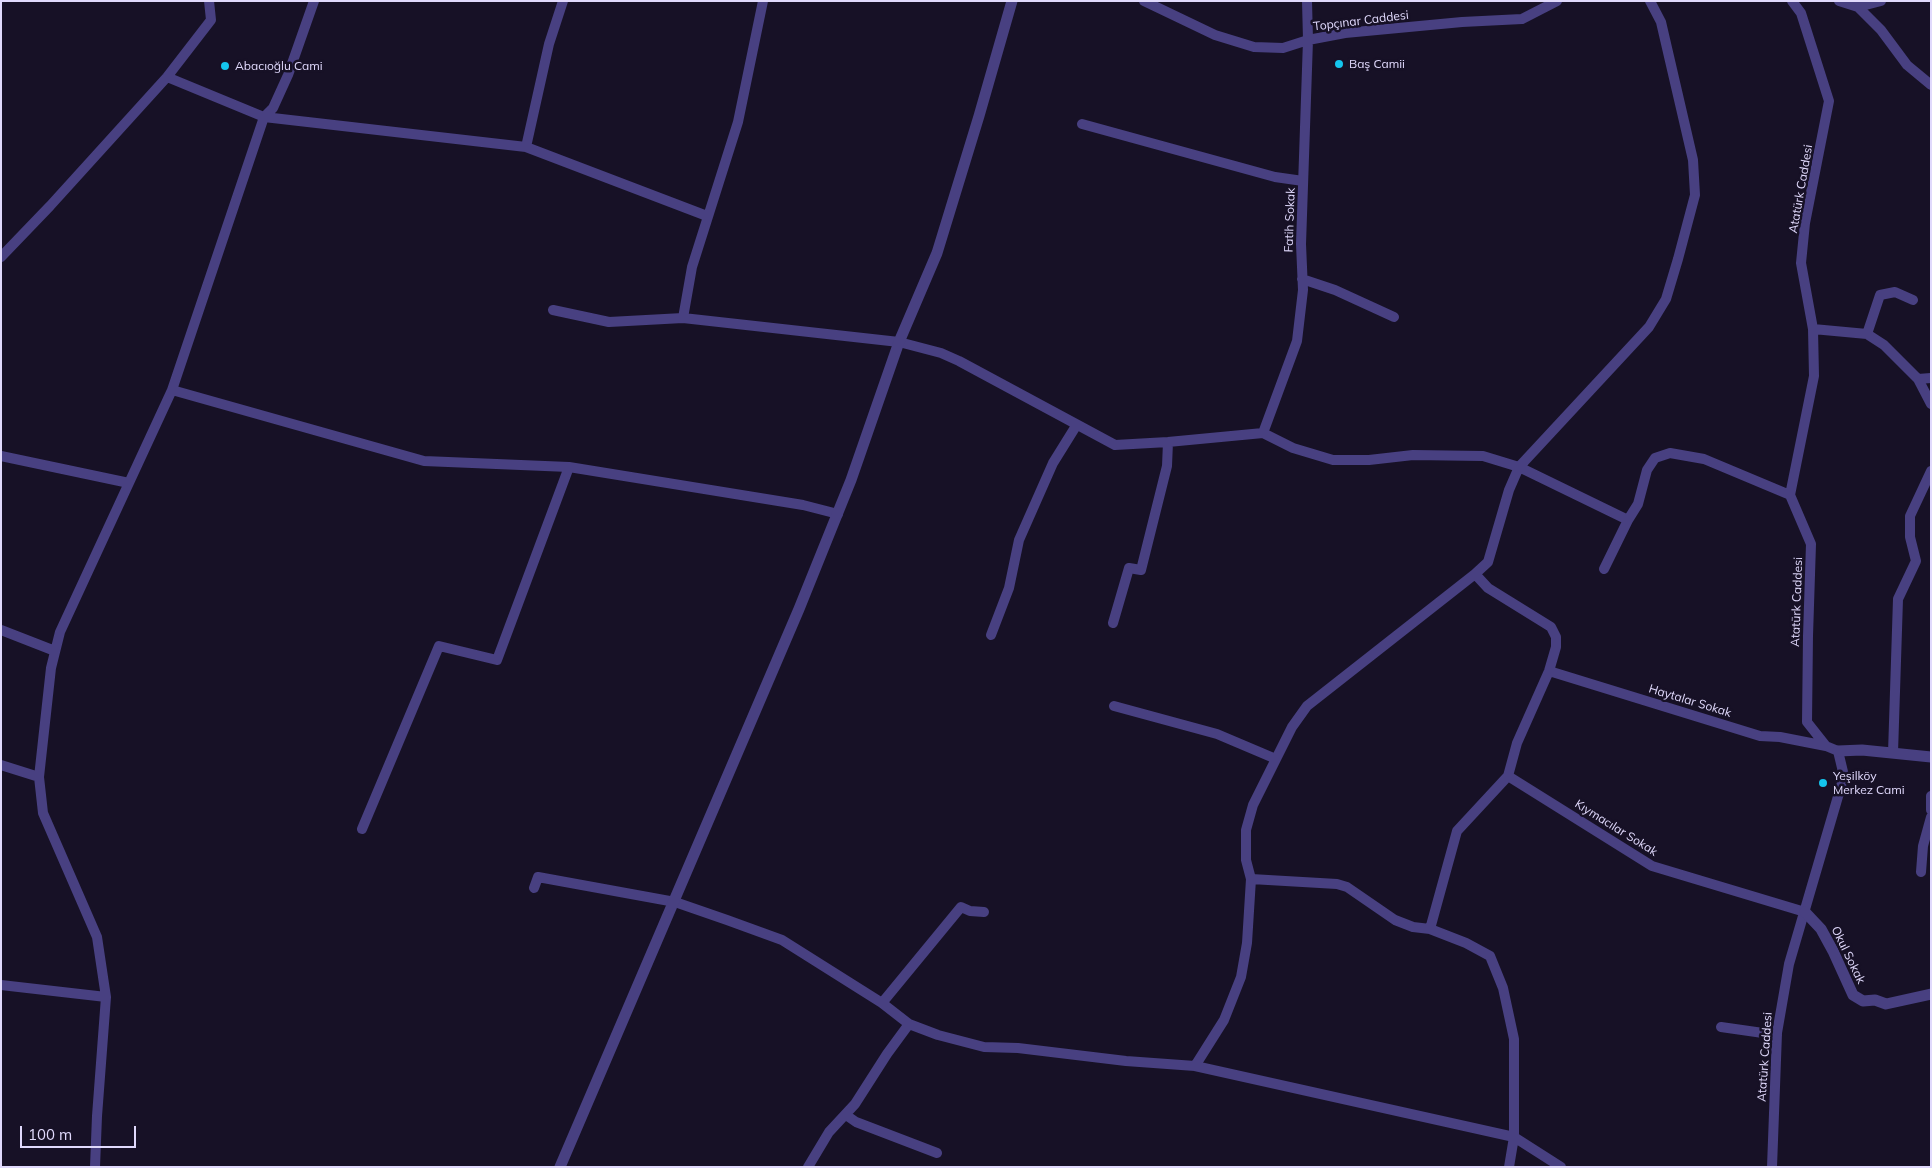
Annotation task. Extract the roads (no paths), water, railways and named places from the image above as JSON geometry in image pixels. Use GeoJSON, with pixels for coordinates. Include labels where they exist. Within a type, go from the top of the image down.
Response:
{"type":"FeatureCollection","features":[{"type":"Feature","properties":{"kind":"street"},"geometry":{"type":"LineString","coordinates":[[1,257],[167,77],[211,20],[208,1]]}},
{"type":"Feature","properties":{"kind":"street"},"geometry":{"type":"LineString","coordinates":[[95,1167],[106,997],[97,937],[43,813],[38,777],[51,668],[60,632],[172,390],[264,117],[273,108],[288,75],[314,1]]}},
{"type":"Feature","properties":{"kind":"street"},"geometry":{"type":"LineString","coordinates":[[526,147],[550,44],[563,1]]}},
{"type":"Feature","properties":{"kind":"street"},"geometry":{"type":"LineString","coordinates":[[683,318],[692,267],[738,122],[763,1]]}},
{"type":"Feature","properties":{"kind":"street"},"geometry":{"type":"LineString","coordinates":[[560,1167],[675,902],[838,514],[900,342],[937,253],[1012,1]]}},
{"type":"Feature","properties":{"kind":"street","name":"Topçınar Caddesi"},"geometry":{"type":"LineString","coordinates":[[1144,1],[1215,35],[1254,47],[1283,48],[1308,40],[1345,33],[1462,22],[1522,20],[1557,1]]}},
{"type":"Feature","properties":{"kind":"street","name":"Fatih Sokak"},"geometry":{"type":"LineString","coordinates":[[1263,433],[1297,341],[1303,290],[1301,244],[1308,40],[1307,1]]}},
{"type":"Feature","properties":{"kind":"street"},"geometry":{"type":"LineString","coordinates":[[1195,1066],[1224,1020],[1241,977],[1248,944],[1251,879],[1246,860],[1246,830],[1253,805],[1292,727],[1307,706],[1488,562],[1509,490],[1519,467],[1649,327],[1666,299],[1695,195],[1693,160],[1662,22],[1650,1]]}},
{"type":"Feature","properties":{"kind":"street","name":"Atatürk Caddesi"},"geometry":{"type":"LineString","coordinates":[[1792,1],[1801,12],[1829,101],[1806,223],[1801,263],[1813,329],[1814,376],[1790,495],[1811,544],[1808,722],[1826,746]]}},
{"type":"Feature","properties":{"kind":"street"},"geometry":{"type":"LineString","coordinates":[[1839,1],[1858,8],[1881,30],[1908,65],[1931,85]]}},
{"type":"Feature","properties":{"kind":"street"},"geometry":{"type":"LineString","coordinates":[[1858,8],[1881,1]]}},
{"type":"Feature","properties":{"kind":"street"},"geometry":{"type":"LineString","coordinates":[[167,77],[264,117],[526,147],[707,216]]}},
{"type":"Feature","properties":{"kind":"street"},"geometry":{"type":"LineString","coordinates":[[1082,124],[1275,177],[1304,182]]}},
{"type":"Feature","properties":{"kind":"street"},"geometry":{"type":"LineString","coordinates":[[1302,279],[1335,290],[1394,317]]}},
{"type":"Feature","properties":{"kind":"street"},"geometry":{"type":"LineString","coordinates":[[1867,334],[1880,295],[1895,292],[1913,300]]}},
{"type":"Feature","properties":{"kind":"street"},"geometry":{"type":"LineString","coordinates":[[553,310],[610,322],[683,318],[900,342],[959,361],[1114,446],[1263,433],[1293,448],[1333,460],[1369,460],[1413,456],[1483,456],[1519,467],[1628,520]]}},
{"type":"Feature","properties":{"kind":"street"},"geometry":{"type":"LineString","coordinates":[[1813,329],[1867,334],[1884,345],[1918,379],[1931,404]]}},
{"type":"Feature","properties":{"kind":"street"},"geometry":{"type":"LineString","coordinates":[[1918,379],[1931,378]]}},
{"type":"Feature","properties":{"kind":"street"},"geometry":{"type":"LineString","coordinates":[[172,390],[424,461],[570,467],[803,505],[838,514]]}},
{"type":"Feature","properties":{"kind":"street"},"geometry":{"type":"LineString","coordinates":[[992,634],[1009,588],[1022,531],[1053,463],[1076,426]]}},
{"type":"Feature","properties":{"kind":"street"},"geometry":{"type":"LineString","coordinates":[[1113,623],[1129,568],[1141,570],[1164,483],[1168,442]]}},
{"type":"Feature","properties":{"kind":"street"},"geometry":{"type":"LineString","coordinates":[[1604,569],[1638,504],[1648,470],[1656,458],[1670,453],[1704,459],[1790,495]]}},
{"type":"Feature","properties":{"kind":"street"},"geometry":{"type":"LineString","coordinates":[[1,456],[129,483]]}},
{"type":"Feature","properties":{"kind":"street"},"geometry":{"type":"LineString","coordinates":[[362,829],[439,646],[497,660],[570,467]]}},
{"type":"Feature","properties":{"kind":"street"},"geometry":{"type":"LineString","coordinates":[[1893,752],[1898,599],[1916,561],[1909,529],[1910,516],[1931,471]]}},
{"type":"Feature","properties":{"kind":"street"},"geometry":{"type":"LineString","coordinates":[[1430,929],[1457,831],[1508,776],[1517,743],[1556,647],[1556,637],[1551,627],[1488,588],[1475,574]]}},
{"type":"Feature","properties":{"kind":"street"},"geometry":{"type":"LineString","coordinates":[[1,630],[55,651]]}},
{"type":"Feature","properties":{"kind":"street","name":"Haytalar Sokak"},"geometry":{"type":"LineString","coordinates":[[1548,670],[1760,736],[1780,737],[1826,746]]}},
{"type":"Feature","properties":{"kind":"street"},"geometry":{"type":"LineString","coordinates":[[1114,706],[1217,734],[1276,759]]}},
{"type":"Feature","properties":{"kind":"street"},"geometry":{"type":"LineString","coordinates":[[1826,746],[1838,751],[1893,752],[1931,757]]}},
{"type":"Feature","properties":{"kind":"street","name":"Atatürk Caddesi"},"geometry":{"type":"LineString","coordinates":[[1772,1167],[1777,1035],[1789,964],[1844,776],[1838,751]]}},
{"type":"Feature","properties":{"kind":"street"},"geometry":{"type":"LineString","coordinates":[[1,764],[38,777]]}},
{"type":"Feature","properties":{"kind":"street","name":"Kıymacılar Sokak"},"geometry":{"type":"LineString","coordinates":[[1508,776],[1652,866],[1805,912]]}},
{"type":"Feature","properties":{"kind":"street"},"geometry":{"type":"LineString","coordinates":[[1931,796],[1931,810]]}},
{"type":"Feature","properties":{"kind":"street"},"geometry":{"type":"LineString","coordinates":[[1921,872],[1923,846],[1931,817]]}},
{"type":"Feature","properties":{"kind":"street"},"geometry":{"type":"LineString","coordinates":[[534,888],[538,877],[675,902],[782,940],[882,1002],[909,1024],[938,1035],[984,1047],[1018,1048],[1126,1061],[1195,1066],[1514,1137],[1562,1167]]}},
{"type":"Feature","properties":{"kind":"street"},"geometry":{"type":"LineString","coordinates":[[1251,879],[1337,884],[1347,887],[1395,920],[1413,927],[1430,929],[1466,943],[1490,956],[1500,980],[1514,1039],[1514,1137],[1509,1167]]}},
{"type":"Feature","properties":{"kind":"street"},"geometry":{"type":"LineString","coordinates":[[882,1002],[961,907],[984,912]]}},
{"type":"Feature","properties":{"kind":"street","name":"Okul Sokak"},"geometry":{"type":"LineString","coordinates":[[1805,912],[1821,929],[1853,995],[1863,1001],[1875,1000],[1886,1004],[1931,994]]}},
{"type":"Feature","properties":{"kind":"street"},"geometry":{"type":"LineString","coordinates":[[1,985],[106,997]]}},
{"type":"Feature","properties":{"kind":"street"},"geometry":{"type":"LineString","coordinates":[[808,1167],[829,1132],[855,1104],[909,1024]]}},
{"type":"Feature","properties":{"kind":"street"},"geometry":{"type":"LineString","coordinates":[[1721,1027],[1777,1035]]}},
{"type":"Feature","properties":{"kind":"street"},"geometry":{"type":"LineString","coordinates":[[846,1115],[856,1122],[936,1153]]}},
{"type":"Feature","properties":{"kind":"place","name":"Baş Camii"},"geometry":{"type":"Point","coordinates":[1339,64]}},
{"type":"Feature","properties":{"kind":"place","name":"Abacıoğlu Cami"},"geometry":{"type":"Point","coordinates":[225,66]}},
{"type":"Feature","properties":{"kind":"place","name":"Yeşilköy Merkez Cami"},"geometry":{"type":"Point","coordinates":[1823,783]}}]}
